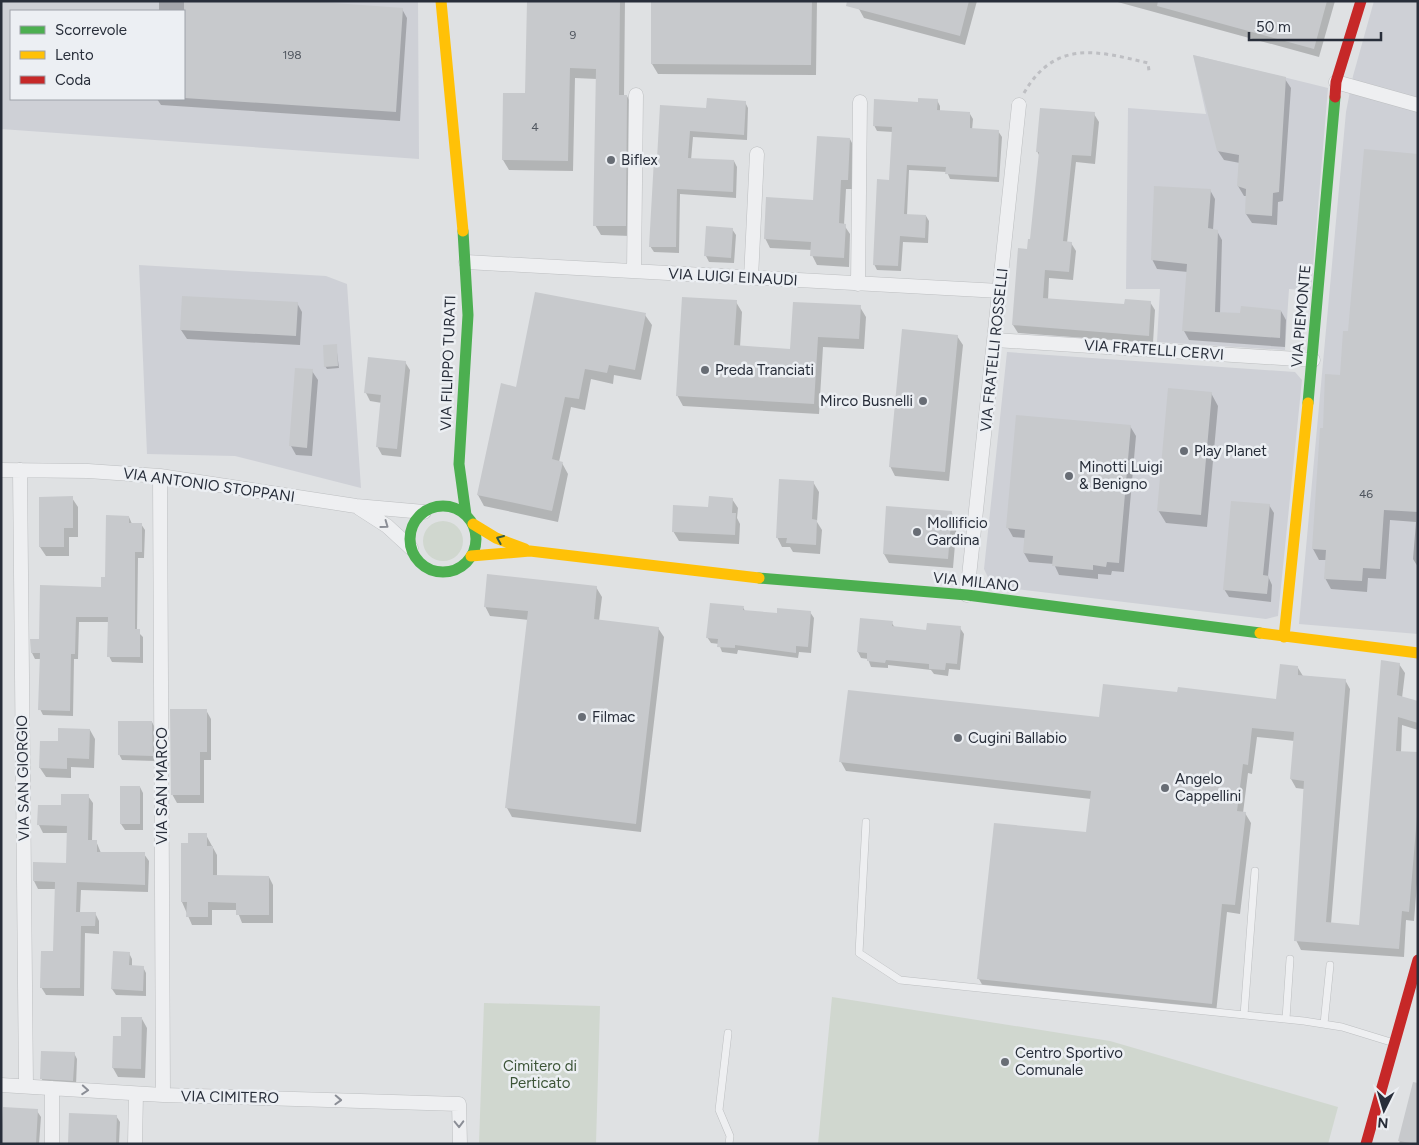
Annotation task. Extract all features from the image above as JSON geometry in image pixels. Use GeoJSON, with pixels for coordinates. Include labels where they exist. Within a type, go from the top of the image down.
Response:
{"type":"FeatureCollection","features":[{"type":"Feature","properties":{"kind":"street","name":"VIA FILIPPO TURATI"},"geometry":{"type":"LineString","coordinates":[[441,1],[466,262],[468,315],[459,464],[469,520]]}},
{"type":"Feature","properties":{"kind":"street","name":"VIA PIEMONTE"},"geometry":{"type":"LineString","coordinates":[[1284,637],[1313,360],[1336,82],[1360,1]]}},
{"type":"Feature","properties":{"kind":"street"},"geometry":{"type":"LineString","coordinates":[[1336,82],[1418,105]]}},
{"type":"Feature","properties":{"kind":"street"},"geometry":{"type":"LineString","coordinates":[[634,271],[636,95]]}},
{"type":"Feature","properties":{"kind":"street"},"geometry":{"type":"LineString","coordinates":[[858,284],[860,102]]}},
{"type":"Feature","properties":{"kind":"street","name":"VIA FRATELLI ROSSELLI"},"geometry":{"type":"LineString","coordinates":[[967,595],[1019,105]]}},
{"type":"Feature","properties":{"kind":"street"},"geometry":{"type":"LineString","coordinates":[[751,278],[757,154]]}},
{"type":"Feature","properties":{"kind":"street","name":"VIA LUIGI EINAUDI"},"geometry":{"type":"LineString","coordinates":[[466,262],[1000,291]]}},
{"type":"Feature","properties":{"kind":"street","name":"VIA FRATELLI CERVI"},"geometry":{"type":"LineString","coordinates":[[995,340],[1313,360]]}},
{"type":"Feature","properties":{"kind":"street","name":"VIA FILIPPO TURATI"},"geometry":{"type":"LineString","coordinates":[[451,481],[459,464]]}},
{"type":"Feature","properties":{"kind":"street","name":"VIA ANTONIO STOPPANI"},"geometry":{"type":"LineString","coordinates":[[1,470],[88,471],[160,476],[356,506],[429,510]]}},
{"type":"Feature","properties":{"kind":"street","name":"VIA SAN GIORGIO"},"geometry":{"type":"LineString","coordinates":[[20,470],[26,1086]]}},
{"type":"Feature","properties":{"kind":"street","name":"VIA SAN MARCO"},"geometry":{"type":"LineString","coordinates":[[160,476],[163,1095]]}},
{"type":"Feature","properties":{"kind":"street"},"geometry":{"type":"LineString","coordinates":[[429,510],[450,506],[469,520],[476,535],[476,546],[472,556],[455,570],[438,571],[423,566],[415,558],[411,548],[412,528],[442,495]]}},
{"type":"Feature","properties":{"kind":"street","name":"VIA ANTONIO STOPPANI"},"geometry":{"type":"LineString","coordinates":[[356,506],[388,526],[411,548]]}},
{"type":"Feature","properties":{"kind":"street","name":"VIA MILANO"},"geometry":{"type":"LineString","coordinates":[[469,520],[496,538],[530,551]]}},
{"type":"Feature","properties":{"kind":"street","name":"VIA MILANO"},"geometry":{"type":"LineString","coordinates":[[472,556],[530,551],[735,576],[967,595],[1418,653]]}},
{"type":"Feature","properties":{"kind":"street"},"geometry":{"type":"LineString","coordinates":[[1366,1144],[1418,960]]}},
{"type":"Feature","properties":{"kind":"street","name":"VIA CIMITERO"},"geometry":{"type":"LineString","coordinates":[[1,1086],[136,1094],[459,1104],[460,1144]]}},
{"type":"Feature","properties":{"kind":"street"},"geometry":{"type":"LineString","coordinates":[[52,1088],[52,1144]]}},
{"type":"Feature","properties":{"kind":"street"},"geometry":{"type":"LineString","coordinates":[[135,1144],[136,1094]]}},
{"type":"Feature","properties":{"kind":"lane"},"geometry":{"type":"LineString","coordinates":[[866,822],[859,953],[900,980],[1286,1019],[1342,1027],[1394,1043]]}},
{"type":"Feature","properties":{"kind":"lane"},"geometry":{"type":"LineString","coordinates":[[1244,1014],[1255,871]]}},
{"type":"Feature","properties":{"kind":"lane"},"geometry":{"type":"LineString","coordinates":[[1286,1019],[1290,959]]}},
{"type":"Feature","properties":{"kind":"lane"},"geometry":{"type":"LineString","coordinates":[[1324,1024],[1330,965]]}},
{"type":"Feature","properties":{"kind":"lane"},"geometry":{"type":"LineString","coordinates":[[728,1034],[719,1110],[730,1136],[729,1144]]}},
{"type":"Feature","properties":{"kind":"path"},"geometry":{"type":"LineString","coordinates":[[1019,105],[1025,91],[1049,63],[1072,54],[1102,52],[1148,63],[1149,71]]}},
{"type":"Feature","properties":{"kind":"shaded area"},"geometry":{"type":"Polygon","coordinates":[[[1,1],[418,1],[419,159],[1,129],[1,1]]]}},
{"type":"Feature","properties":{"kind":"shaded area"},"geometry":{"type":"Polygon","coordinates":[[[1374,1],[1418,1],[1418,634],[1299,624],[1346,112],[1353,76],[1374,1]]]}},
{"type":"Feature","properties":{"kind":"shaded area"},"geometry":{"type":"Polygon","coordinates":[[[1193,55],[1328,88],[1311,291],[1289,289],[1285,350],[1157,342],[1160,289],[1126,289],[1128,108],[1206,114],[1193,55]]]}},
{"type":"Feature","properties":{"kind":"shaded area"},"geometry":{"type":"Polygon","coordinates":[[[139,265],[326,276],[347,284],[361,488],[235,456],[147,454],[139,265]]]}},
{"type":"Feature","properties":{"kind":"shaded area"},"geometry":{"type":"Polygon","coordinates":[[[1007,352],[1295,372],[1302,380],[1278,616],[1266,619],[992,586],[984,569],[1007,352]]]}},
{"type":"Feature","properties":{"kind":"green space"},"geometry":{"type":"Polygon","coordinates":[[[443,521],[457,527],[463,541],[457,555],[443,561],[429,555],[423,541],[429,527],[443,521]]]}},
{"type":"Feature","properties":{"kind":"green space","name":"Centro Sportivo Comunale"},"geometry":{"type":"Polygon","coordinates":[[[832,997],[1110,1041],[1338,1107],[1328,1144],[818,1144],[832,997]]]}},
{"type":"Feature","properties":{"kind":"green space","name":"Cimitero di Perticato"},"geometry":{"type":"Polygon","coordinates":[[[484,1003],[600,1006],[596,1144],[479,1143],[484,1003]]]}},
{"type":"Feature","properties":{"kind":"building"},"geometry":{"type":"Polygon","coordinates":[[[184,1],[307,1],[403,8],[396,112],[185,98],[184,1]]]}},
{"type":"Feature","properties":{"kind":"building"},"geometry":{"type":"Polygon","coordinates":[[[527,1],[620,1],[619,95],[627,95],[626,226],[593,226],[596,69],[570,68],[568,161],[502,160],[503,93],[525,93],[527,1]]]}},
{"type":"Feature","properties":{"kind":"building"},"geometry":{"type":"Polygon","coordinates":[[[651,1],[812,1],[811,65],[651,64],[651,1]]]}},
{"type":"Feature","properties":{"kind":"building"},"geometry":{"type":"Polygon","coordinates":[[[847,1],[969,1],[960,36],[846,6],[847,1]]]}},
{"type":"Feature","properties":{"kind":"building"},"geometry":{"type":"Polygon","coordinates":[[[1158,1],[1327,1],[1314,49],[1157,6],[1158,1]]]}},
{"type":"Feature","properties":{"kind":"building"},"geometry":{"type":"Polygon","coordinates":[[[1193,55],[1286,77],[1279,192],[1273,193],[1272,216],[1245,214],[1246,189],[1237,186],[1239,155],[1217,151],[1193,55]]]}},
{"type":"Feature","properties":{"kind":"building"},"geometry":{"type":"Polygon","coordinates":[[[707,98],[746,101],[744,135],[690,131],[688,158],[734,160],[733,192],[677,189],[676,247],[649,247],[654,159],[657,159],[660,105],[706,108],[707,98]]]}},
{"type":"Feature","properties":{"kind":"building"},"geometry":{"type":"Polygon","coordinates":[[[918,98],[938,99],[937,110],[970,112],[970,128],[999,130],[997,177],[945,174],[946,167],[907,165],[904,214],[926,215],[925,238],[900,236],[898,266],[873,265],[877,179],[889,180],[892,127],[873,126],[874,99],[918,102],[918,98]]]}},
{"type":"Feature","properties":{"kind":"building"},"geometry":{"type":"Polygon","coordinates":[[[1040,108],[1095,112],[1091,156],[1072,155],[1063,241],[1072,242],[1069,272],[1045,270],[1043,298],[1124,304],[1125,299],[1151,301],[1149,336],[1012,325],[1018,248],[1027,249],[1028,239],[1030,239],[1039,152],[1036,152],[1040,108]]]}},
{"type":"Feature","properties":{"kind":"building"},"geometry":{"type":"Polygon","coordinates":[[[817,136],[850,138],[848,180],[841,180],[839,223],[846,224],[844,258],[810,256],[811,242],[764,239],[766,197],[813,200],[817,136]]]}},
{"type":"Feature","properties":{"kind":"building"},"geometry":{"type":"Polygon","coordinates":[[[1364,149],[1418,154],[1418,512],[1384,510],[1380,569],[1363,568],[1362,581],[1324,579],[1326,550],[1312,549],[1320,428],[1323,428],[1325,374],[1340,375],[1343,331],[1348,331],[1364,149]]]}},
{"type":"Feature","properties":{"kind":"building"},"geometry":{"type":"Polygon","coordinates":[[[1154,186],[1211,189],[1208,228],[1218,230],[1215,312],[1240,313],[1241,306],[1281,310],[1280,338],[1182,331],[1187,264],[1151,260],[1154,186]]]}},
{"type":"Feature","properties":{"kind":"building"},"geometry":{"type":"Polygon","coordinates":[[[706,226],[733,228],[731,258],[704,256],[706,226]]]}},
{"type":"Feature","properties":{"kind":"building"},"geometry":{"type":"Polygon","coordinates":[[[535,292],[646,313],[635,370],[609,365],[607,373],[585,369],[579,399],[565,397],[552,459],[563,462],[552,511],[477,495],[501,383],[516,387],[535,292]]]}},
{"type":"Feature","properties":{"kind":"building"},"geometry":{"type":"Polygon","coordinates":[[[182,296],[298,302],[296,336],[180,330],[182,296]]]}},
{"type":"Feature","properties":{"kind":"building"},"geometry":{"type":"Polygon","coordinates":[[[682,297],[737,300],[734,345],[790,349],[793,302],[861,305],[859,339],[818,337],[814,404],[676,396],[682,297]]]}},
{"type":"Feature","properties":{"kind":"building","name":"Mirco Busnelli"},"geometry":{"type":"Polygon","coordinates":[[[902,329],[958,335],[945,472],[889,467],[902,329]]]}},
{"type":"Feature","properties":{"kind":"building"},"geometry":{"type":"Polygon","coordinates":[[[337,344],[338,366],[324,367],[323,345],[337,344]]]}},
{"type":"Feature","properties":{"kind":"building"},"geometry":{"type":"Polygon","coordinates":[[[368,357],[406,361],[397,449],[376,447],[381,395],[364,393],[368,357]]]}},
{"type":"Feature","properties":{"kind":"building"},"geometry":{"type":"Polygon","coordinates":[[[295,368],[313,369],[307,448],[289,446],[295,368]]]}},
{"type":"Feature","properties":{"kind":"building","name":"Play Planet"},"geometry":{"type":"Polygon","coordinates":[[[1168,388],[1212,392],[1201,515],[1157,511],[1168,388]]]}},
{"type":"Feature","properties":{"kind":"building","name":"Minotti Luigi & Benigno"},"geometry":{"type":"Polygon","coordinates":[[[1016,415],[1131,425],[1119,563],[1107,562],[1106,567],[1093,565],[1093,570],[1052,566],[1053,556],[1023,553],[1025,530],[1006,528],[1016,415]]]}},
{"type":"Feature","properties":{"kind":"building"},"geometry":{"type":"Polygon","coordinates":[[[779,479],[814,481],[812,519],[817,520],[816,545],[786,543],[787,538],[776,538],[779,479]]]}},
{"type":"Feature","properties":{"kind":"building"},"geometry":{"type":"Polygon","coordinates":[[[73,496],[73,528],[64,528],[64,547],[39,547],[39,497],[73,496]]]}},
{"type":"Feature","properties":{"kind":"building"},"geometry":{"type":"Polygon","coordinates":[[[709,496],[733,498],[732,513],[736,513],[735,535],[672,532],[673,505],[708,507],[709,496]]]}},
{"type":"Feature","properties":{"kind":"building"},"geometry":{"type":"Polygon","coordinates":[[[1231,501],[1270,504],[1263,575],[1269,576],[1267,594],[1223,590],[1231,501]]]}},
{"type":"Feature","properties":{"kind":"building","name":"Mollificio Gardina"},"geometry":{"type":"Polygon","coordinates":[[[886,506],[952,511],[948,559],[883,554],[886,506]]]}},
{"type":"Feature","properties":{"kind":"building"},"geometry":{"type":"Polygon","coordinates":[[[106,515],[129,516],[129,523],[142,523],[142,552],[135,552],[135,629],[140,629],[140,657],[107,657],[108,617],[76,617],[75,654],[71,654],[70,711],[38,710],[40,653],[31,653],[30,639],[39,639],[40,585],[101,587],[101,577],[105,577],[106,515]]]}},
{"type":"Feature","properties":{"kind":"building","name":"Filmac"},"geometry":{"type":"Polygon","coordinates":[[[487,574],[597,586],[594,619],[659,627],[636,824],[505,808],[528,611],[484,607],[487,574]]]}},
{"type":"Feature","properties":{"kind":"building"},"geometry":{"type":"Polygon","coordinates":[[[710,603],[744,606],[743,610],[777,613],[777,608],[811,611],[808,647],[796,646],[796,653],[735,645],[735,648],[717,647],[718,639],[706,638],[710,603]]]}},
{"type":"Feature","properties":{"kind":"building"},"geometry":{"type":"Polygon","coordinates":[[[860,618],[893,621],[892,626],[926,630],[927,623],[961,626],[957,664],[946,663],[945,670],[929,669],[929,664],[886,660],[885,663],[867,661],[867,653],[857,652],[860,618]]]}},
{"type":"Feature","properties":{"kind":"building"},"geometry":{"type":"Polygon","coordinates":[[[1381,660],[1400,663],[1397,695],[1418,701],[1418,723],[1398,717],[1396,751],[1418,752],[1418,805],[1409,912],[1402,911],[1399,949],[1294,941],[1304,781],[1290,779],[1294,732],[1252,728],[1248,765],[1243,764],[1237,811],[1246,812],[1235,905],[1222,904],[1212,1004],[977,979],[994,823],[1086,832],[1091,791],[839,762],[848,690],[1099,717],[1103,684],[1177,692],[1178,687],[1276,699],[1280,664],[1298,666],[1298,675],[1346,679],[1326,922],[1359,925],[1381,660]]]}},
{"type":"Feature","properties":{"kind":"building"},"geometry":{"type":"Polygon","coordinates":[[[170,709],[207,709],[207,752],[200,752],[200,795],[171,795],[170,709]]]}},
{"type":"Feature","properties":{"kind":"building"},"geometry":{"type":"Polygon","coordinates":[[[118,721],[152,721],[153,756],[118,755],[118,721]]]}},
{"type":"Feature","properties":{"kind":"building"},"geometry":{"type":"Polygon","coordinates":[[[58,728],[90,729],[89,759],[67,758],[67,769],[39,768],[40,741],[58,741],[58,728]]]}},
{"type":"Feature","properties":{"kind":"building"},"geometry":{"type":"Polygon","coordinates":[[[120,786],[140,786],[140,824],[120,824],[120,786]]]}},
{"type":"Feature","properties":{"kind":"building"},"geometry":{"type":"Polygon","coordinates":[[[61,794],[89,794],[88,840],[97,840],[97,852],[145,852],[145,885],[77,882],[76,912],[96,912],[95,926],[81,926],[80,988],[40,988],[41,951],[53,951],[55,882],[33,881],[33,862],[66,863],[67,826],[37,825],[38,805],[61,805],[61,794]]]}},
{"type":"Feature","properties":{"kind":"building"},"geometry":{"type":"Polygon","coordinates":[[[188,833],[207,833],[207,846],[213,846],[213,875],[269,876],[269,915],[236,915],[236,903],[208,902],[208,917],[186,917],[187,902],[181,902],[181,843],[188,843],[188,833]]]}},
{"type":"Feature","properties":{"kind":"building"},"geometry":{"type":"Polygon","coordinates":[[[113,951],[130,952],[129,965],[144,966],[143,991],[111,989],[113,951]]]}},
{"type":"Feature","properties":{"kind":"building"},"geometry":{"type":"Polygon","coordinates":[[[121,1017],[142,1017],[141,1069],[112,1068],[113,1036],[121,1036],[121,1017]]]}},
{"type":"Feature","properties":{"kind":"building"},"geometry":{"type":"Polygon","coordinates":[[[41,1051],[75,1052],[73,1081],[40,1079],[41,1051]]]}},
{"type":"Feature","properties":{"kind":"building"},"geometry":{"type":"Polygon","coordinates":[[[1413,1082],[1418,1083],[1418,1144],[1398,1141],[1413,1082]]]}},
{"type":"Feature","properties":{"kind":"building"},"geometry":{"type":"Polygon","coordinates":[[[3,1107],[38,1109],[36,1144],[1,1144],[3,1107]]]}},
{"type":"Feature","properties":{"kind":"building"},"geometry":{"type":"Polygon","coordinates":[[[69,1113],[117,1115],[116,1144],[68,1144],[69,1113]]]}},
{"type":"Feature","properties":{"kind":"traffic: fast"},"geometry":{"type":"LineString","coordinates":[[1308,403],[1335,97]]}},
{"type":"Feature","properties":{"kind":"traffic: fast"},"geometry":{"type":"LineString","coordinates":[[463,231],[468,315],[459,464],[466,515]]}},
{"type":"Feature","properties":{"kind":"traffic: fast"},"geometry":{"type":"LineString","coordinates":[[443,506],[456,509],[466,516],[473,526],[476,539],[473,552],[466,562],[456,569],[443,572],[430,569],[420,562],[413,552],[410,539],[413,526],[420,516],[430,509],[443,506]]}},
{"type":"Feature","properties":{"kind":"traffic: fast"},"geometry":{"type":"LineString","coordinates":[[759,578],[967,595],[1260,633]]}},
{"type":"Feature","properties":{"kind":"traffic: slow"},"geometry":{"type":"LineString","coordinates":[[441,1],[463,231]]}},
{"type":"Feature","properties":{"kind":"traffic: slow"},"geometry":{"type":"LineString","coordinates":[[1284,637],[1308,403]]}},
{"type":"Feature","properties":{"kind":"traffic: slow"},"geometry":{"type":"LineString","coordinates":[[473,524],[496,538],[525,549]]}},
{"type":"Feature","properties":{"kind":"traffic: slow"},"geometry":{"type":"LineString","coordinates":[[471,556],[530,551],[759,578]]}},
{"type":"Feature","properties":{"kind":"traffic: slow"},"geometry":{"type":"LineString","coordinates":[[1260,633],[1418,653]]}},
{"type":"Feature","properties":{"kind":"traffic: jam"},"geometry":{"type":"LineString","coordinates":[[1335,97],[1336,82],[1361,1]]}},
{"type":"Feature","properties":{"kind":"traffic: jam"},"geometry":{"type":"LineString","coordinates":[[1366,1144],[1418,960]]}},
{"type":"Feature","properties":{"kind":"place","name":"Biflex"},"geometry":{"type":"Point","coordinates":[611,160]}},
{"type":"Feature","properties":{"kind":"place","name":"Preda Tranciati"},"geometry":{"type":"Point","coordinates":[705,370]}},
{"type":"Feature","properties":{"kind":"place","name":"Mirco Busnelli"},"geometry":{"type":"Point","coordinates":[923,401]}},
{"type":"Feature","properties":{"kind":"place","name":"Play Planet"},"geometry":{"type":"Point","coordinates":[1184,451]}},
{"type":"Feature","properties":{"kind":"place","name":"Minotti Luigi & Benigno"},"geometry":{"type":"Point","coordinates":[1069,476]}},
{"type":"Feature","properties":{"kind":"place","name":"Mollificio Gardina"},"geometry":{"type":"Point","coordinates":[917,532]}},
{"type":"Feature","properties":{"kind":"place","name":"Filmac"},"geometry":{"type":"Point","coordinates":[582,717]}},
{"type":"Feature","properties":{"kind":"place","name":"Cugini Ballabio"},"geometry":{"type":"Point","coordinates":[958,738]}},
{"type":"Feature","properties":{"kind":"place","name":"Angelo Cappellini"},"geometry":{"type":"Point","coordinates":[1165,788]}},
{"type":"Feature","properties":{"kind":"place","name":"Centro Sportivo Comunale"},"geometry":{"type":"Point","coordinates":[1005,1062]}}]}
